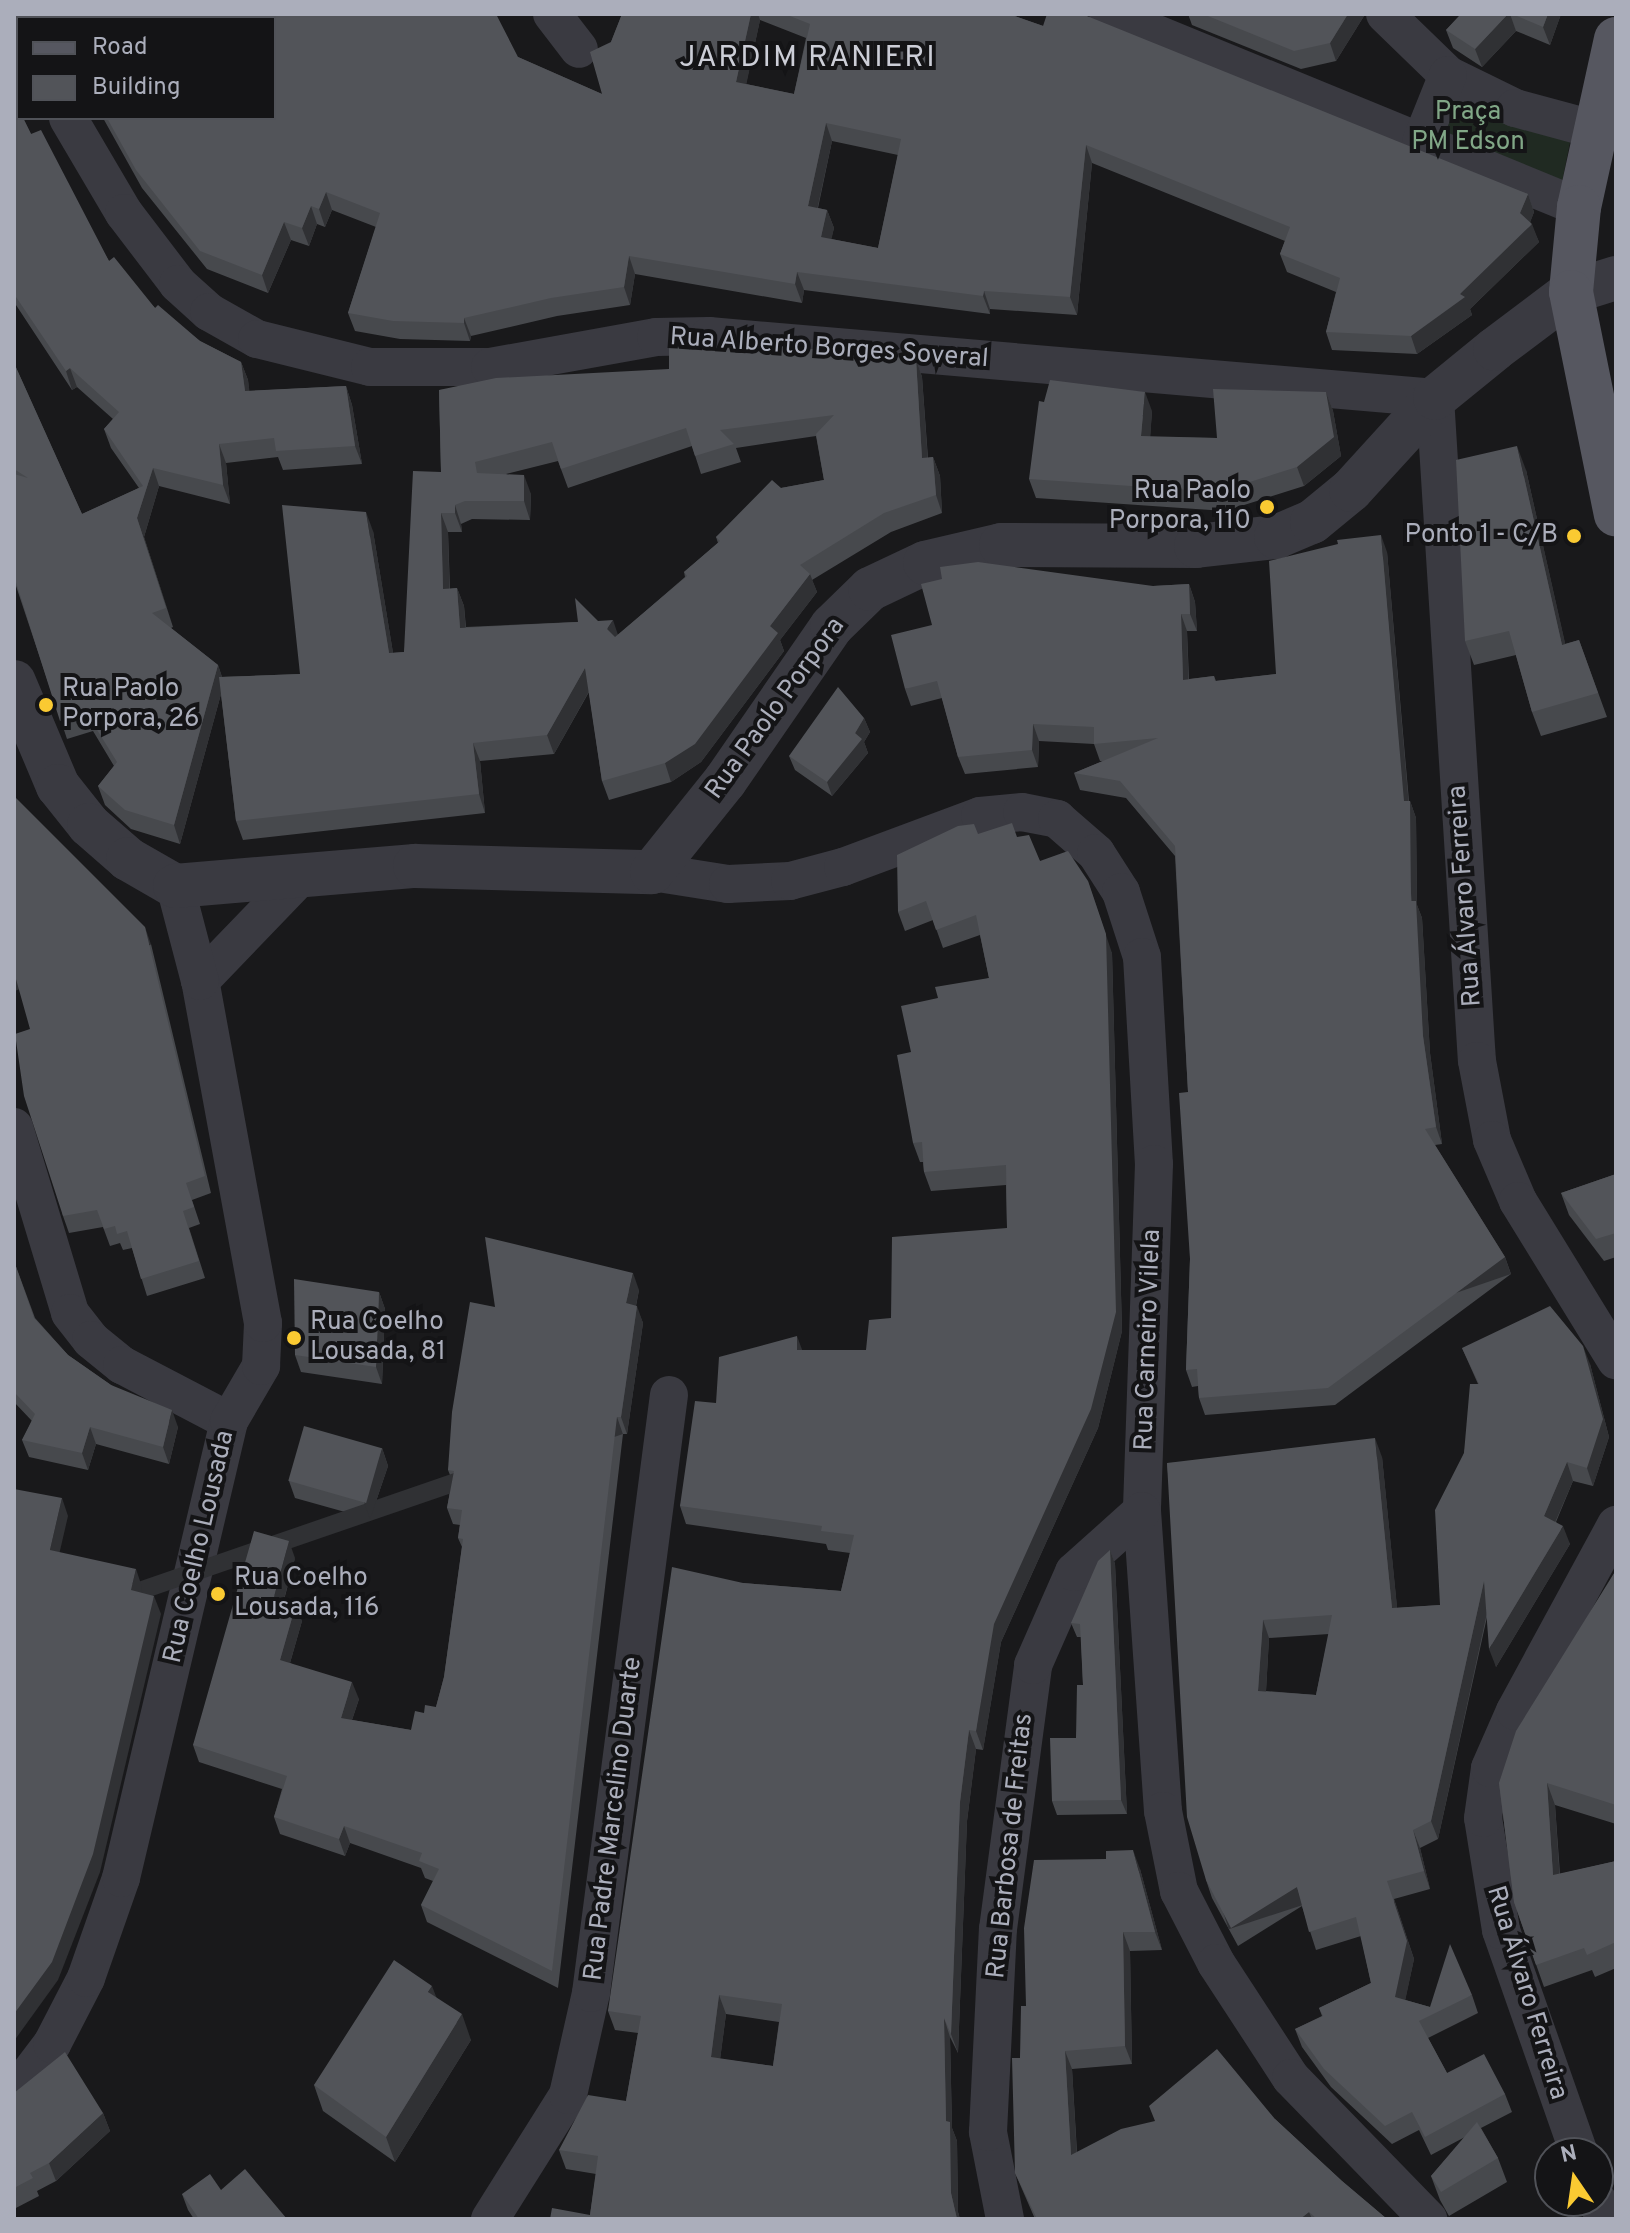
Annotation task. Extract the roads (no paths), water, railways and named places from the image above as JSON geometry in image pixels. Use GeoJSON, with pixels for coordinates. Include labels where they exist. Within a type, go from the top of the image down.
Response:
{"type":"FeatureCollection","features":[{"type":"Feature","properties":{"kind":"main road"},"geometry":{"type":"LineString","coordinates":[[1616,39],[1593,129],[1579,207],[1571,292],[1616,515]]}},
{"type":"Feature","properties":{"kind":"street"},"geometry":{"type":"LineString","coordinates":[[552,14],[579,49]]}},
{"type":"Feature","properties":{"kind":"street"},"geometry":{"type":"LineString","coordinates":[[1108,14],[1579,207]]}},
{"type":"Feature","properties":{"kind":"street"},"geometry":{"type":"LineString","coordinates":[[1385,14],[1448,75],[1515,108],[1593,129]]}},
{"type":"Feature","properties":{"kind":"street"},"geometry":{"type":"LineString","coordinates":[[1421,142],[1448,75]]}},
{"type":"Feature","properties":{"kind":"street","name":"Rua Alberto Borges Soveral"},"geometry":{"type":"LineString","coordinates":[[69,120],[124,213],[178,284],[209,312],[257,339],[370,367],[490,367],[656,337],[709,336],[1435,398]]}},
{"type":"Feature","properties":{"kind":"street"},"geometry":{"type":"LineString","coordinates":[[1435,398],[1571,292],[1616,278]]}},
{"type":"Feature","properties":{"kind":"street","name":"Rua Paolo Porpora"},"geometry":{"type":"LineString","coordinates":[[671,875],[681,836],[832,626],[870,589],[925,563],[1001,545],[1196,546],[1276,537],[1312,522],[1351,490],[1435,398]]}},
{"type":"Feature","properties":{"kind":"street","name":"Rua Álvaro Ferreira"},"geometry":{"type":"LineString","coordinates":[[1435,398],[1477,1061],[1492,1140],[1518,1201],[1616,1360]]}},
{"type":"Feature","properties":{"kind":"street"},"geometry":{"type":"LineString","coordinates":[[14,682],[58,786],[89,825],[128,859],[175,886],[415,866],[671,875]]}},
{"type":"Feature","properties":{"kind":"street","name":"Rua Carneiro Vilela"},"geometry":{"type":"LineString","coordinates":[[671,875],[728,884],[790,881],[843,867],[980,816],[1022,812],[1057,819],[1096,853],[1121,892],[1142,957],[1154,1164],[1142,1511],[1163,1811],[1179,1891],[1216,1963],[1291,2078],[1428,2219]]}},
{"type":"Feature","properties":{"kind":"street"},"geometry":{"type":"LineString","coordinates":[[200,981],[302,875]]}},
{"type":"Feature","properties":{"kind":"street","name":"Rua Coelho Lousada"},"geometry":{"type":"LineString","coordinates":[[14,2094],[52,2044],[86,1978],[121,1878],[229,1421],[261,1366],[263,1323],[200,981],[175,886]]}},
{"type":"Feature","properties":{"kind":"street"},"geometry":{"type":"LineString","coordinates":[[14,1127],[70,1313],[91,1340],[122,1365],[229,1421]]}},
{"type":"Feature","properties":{"kind":"street","name":"Rua Padre Marcelino Duarte"},"geometry":{"type":"LineString","coordinates":[[490,2219],[568,2095],[591,1993],[669,1395]]}},
{"type":"Feature","properties":{"kind":"street","name":"Rua Barbosa de Freitas"},"geometry":{"type":"LineString","coordinates":[[1005,2219],[988,2132],[998,1929],[1033,1665],[1074,1572],[1142,1511]]}},
{"type":"Feature","properties":{"kind":"street","name":"Rua Álvaro Ferreira"},"geometry":{"type":"LineString","coordinates":[[1573,2137],[1501,1930],[1483,1818],[1490,1768],[1515,1711],[1616,1525]]}},
{"type":"Feature","properties":{"kind":"place","name":"Rua Paolo Porpora, 110"},"geometry":{"type":"Point","coordinates":[1267,507]}},
{"type":"Feature","properties":{"kind":"place","name":"Ponto 1 - C/B"},"geometry":{"type":"Point","coordinates":[1574,536]}},
{"type":"Feature","properties":{"kind":"place","name":"Rua Paolo Porpora, 26"},"geometry":{"type":"Point","coordinates":[46,705]}},
{"type":"Feature","properties":{"kind":"place","name":"Rua Coelho Lousada, 81"},"geometry":{"type":"Point","coordinates":[294,1338]}},
{"type":"Feature","properties":{"kind":"place","name":"Rua Coelho Lousada, 116"},"geometry":{"type":"Point","coordinates":[218,1594]}},
{"type":"Feature","properties":{"kind":"district","name":"JARDIM RANIERI"},"geometry":{"type":"Point","coordinates":[808,59]}},
{"type":"Feature","properties":{"kind":"park label","name":"Praça PM Edson"},"geometry":{"type":"Point","coordinates":[1468,128]}}]}
